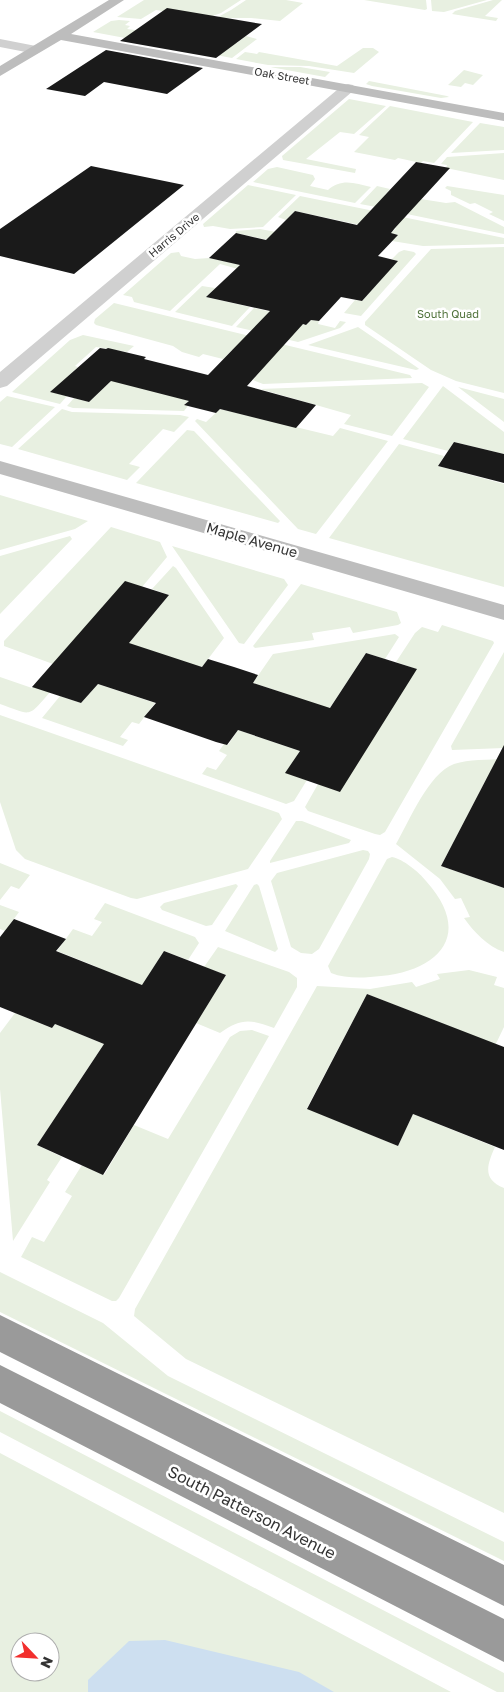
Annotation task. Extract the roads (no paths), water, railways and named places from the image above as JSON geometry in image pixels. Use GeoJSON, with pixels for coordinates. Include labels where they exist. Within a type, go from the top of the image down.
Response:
{"type":"FeatureCollection","features":[{"type":"Feature","properties":{"kind":"highway"},"geometry":{"type":"LineString","coordinates":[[0,1333],[504,1586]]}},
{"type":"Feature","properties":{"kind":"highway","name":"South Patterson Avenue"},"geometry":{"type":"LineString","coordinates":[[0,1383],[504,1641]]}},
{"type":"Feature","properties":{"kind":"street"},"geometry":{"type":"LineString","coordinates":[[0,72],[118,0]]}},
{"type":"Feature","properties":{"kind":"street","name":"Oak Street"},"geometry":{"type":"LineString","coordinates":[[60,36],[504,117]]}},
{"type":"Feature","properties":{"kind":"street"},"geometry":{"type":"LineString","coordinates":[[0,43],[36,50]]}},
{"type":"Feature","properties":{"kind":"street","name":"Harris Drive"},"geometry":{"type":"LineString","coordinates":[[0,382],[348,88]]}},
{"type":"Feature","properties":{"kind":"street","name":"Maple Avenue"},"geometry":{"type":"LineString","coordinates":[[0,467],[504,613]]}},
{"type":"Feature","properties":{"kind":"water"},"geometry":{"type":"Polygon","coordinates":[[[165,1640],[299,1672],[334,1692],[88,1692],[88,1680],[129,1641],[165,1640]]]}},
{"type":"Feature","properties":{"kind":"park label","name":"South Quad"},"geometry":{"type":"Point","coordinates":[448,314]}}]}
